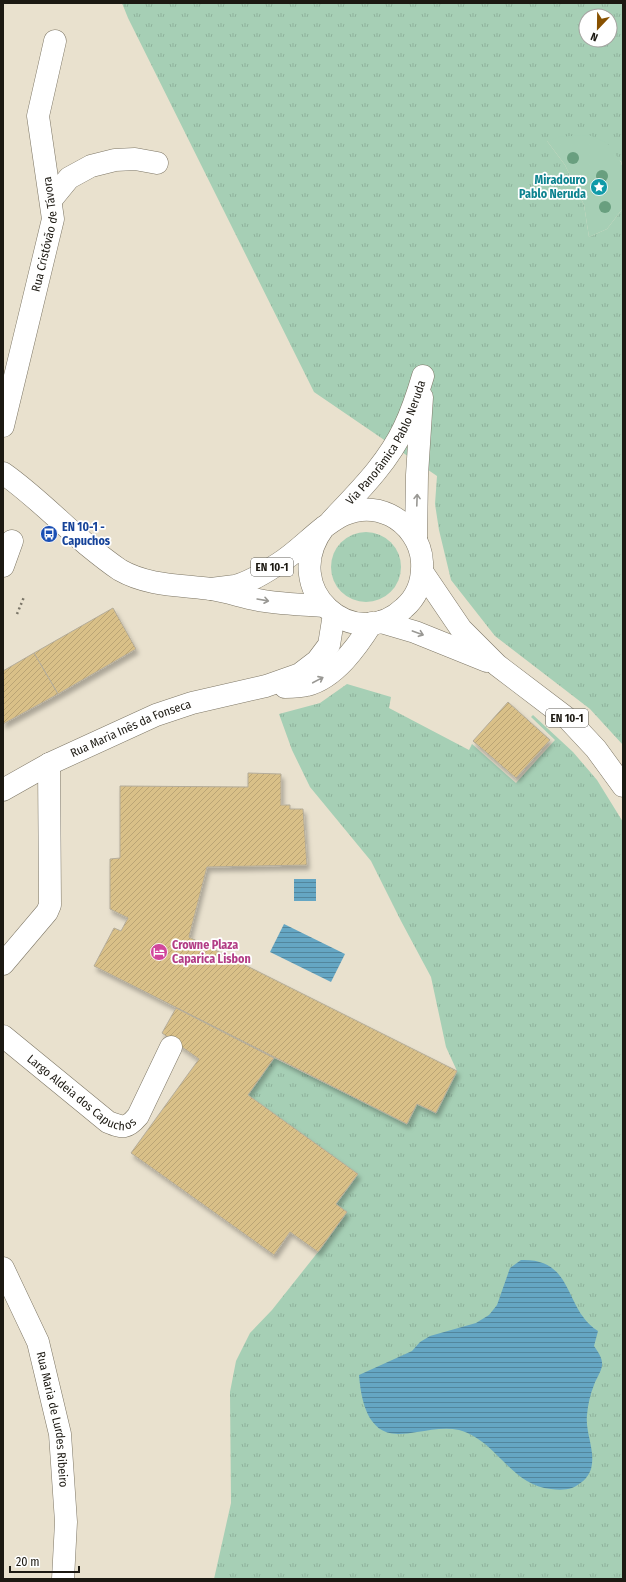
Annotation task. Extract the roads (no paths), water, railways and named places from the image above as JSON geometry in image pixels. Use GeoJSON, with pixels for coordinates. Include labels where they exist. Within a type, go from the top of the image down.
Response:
{"type":"FeatureCollection","features":[{"type":"Feature","properties":{"kind":"street","name":"Rua Cristóvão de Távora"},"geometry":{"type":"LineString","coordinates":[[3,426],[53,219],[38,116],[55,41]]}},
{"type":"Feature","properties":{"kind":"street"},"geometry":{"type":"LineString","coordinates":[[51,200],[69,178],[91,166],[115,160],[128,159],[157,164]]}},
{"type":"Feature","properties":{"kind":"street","name":"Via Panorâmica Pablo Neruda"},"geometry":{"type":"LineString","coordinates":[[327,524],[376,472],[397,442],[413,408],[423,376],[416,539]]}},
{"type":"Feature","properties":{"kind":"street","name":"EN 10-1"},"geometry":{"type":"LineString","coordinates":[[3,473],[19,485],[60,522],[120,570],[140,579],[157,583],[211,589],[264,601],[329,610],[346,620],[358,623],[376,623],[415,632],[497,665]]}},
{"type":"Feature","properties":{"kind":"street","name":"EN 10-1"},"geometry":{"type":"LineString","coordinates":[[211,589],[236,585],[264,572],[292,555],[327,524],[341,515],[353,511],[377,511],[400,521],[409,529],[416,539],[422,555],[422,573],[420,584],[409,604],[396,614],[376,623]]}},
{"type":"Feature","properties":{"kind":"street","name":"EN 10-1"},"geometry":{"type":"LineString","coordinates":[[327,524],[312,546],[309,556],[309,567],[312,588],[329,610]]}},
{"type":"Feature","properties":{"kind":"street"},"geometry":{"type":"LineString","coordinates":[[3,566],[12,541]]}},
{"type":"Feature","properties":{"kind":"street","name":"EN 10-1"},"geometry":{"type":"LineString","coordinates":[[422,573],[461,629],[497,665],[568,719],[596,749],[623,786]]}},
{"type":"Feature","properties":{"kind":"street","name":"Rua Maria Inês da Fonseca"},"geometry":{"type":"LineString","coordinates":[[3,790],[49,764],[156,715],[192,703],[266,686],[300,674],[317,661],[329,645],[329,610]]}},
{"type":"Feature","properties":{"kind":"street","name":"Rua Maria Inês da Fonseca"},"geometry":{"type":"LineString","coordinates":[[266,686],[296,687],[318,681],[340,664],[376,623]]}},
{"type":"Feature","properties":{"kind":"street"},"geometry":{"type":"LineString","coordinates":[[3,964],[47,912],[50,905],[49,764]]}},
{"type":"Feature","properties":{"kind":"street","name":"Largo Aldeia dos Capuchos"},"geometry":{"type":"LineString","coordinates":[[3,1036],[108,1122],[120,1127],[131,1124],[138,1116],[171,1047]]}},
{"type":"Feature","properties":{"kind":"street","name":"Rua Maria de Lurdes Ribeiro"},"geometry":{"type":"LineString","coordinates":[[3,1268],[38,1342],[60,1434],[66,1522],[62,1579]]}},
{"type":"Feature","properties":{"kind":"water"},"geometry":{"type":"Polygon","coordinates":[[[294,879],[316,879],[316,901],[294,901],[294,879]]]}},
{"type":"Feature","properties":{"kind":"water"},"geometry":{"type":"Polygon","coordinates":[[[284,924],[345,954],[331,982],[270,952],[284,924]]]}},
{"type":"Feature","properties":{"kind":"water"},"geometry":{"type":"Polygon","coordinates":[[[521,1260],[538,1262],[551,1267],[567,1286],[587,1322],[598,1331],[594,1346],[601,1358],[602,1366],[591,1392],[587,1415],[587,1428],[592,1456],[591,1469],[584,1480],[570,1489],[551,1489],[537,1486],[525,1480],[484,1443],[459,1430],[443,1429],[403,1434],[388,1433],[380,1429],[373,1422],[364,1404],[359,1375],[412,1351],[420,1342],[430,1336],[476,1323],[489,1315],[497,1305],[510,1268],[521,1260]]]}},
{"type":"Feature","properties":{"kind":"place","name":"Miradouro Pablo Neruda"},"geometry":{"type":"Point","coordinates":[599,187]}},
{"type":"Feature","properties":{"kind":"place","name":"EN 10-1 - Capuchos"},"geometry":{"type":"Point","coordinates":[49,534]}},
{"type":"Feature","properties":{"kind":"place","name":"Crowne Plaza Caparica Lisbon"},"geometry":{"type":"Point","coordinates":[159,952]}}]}
